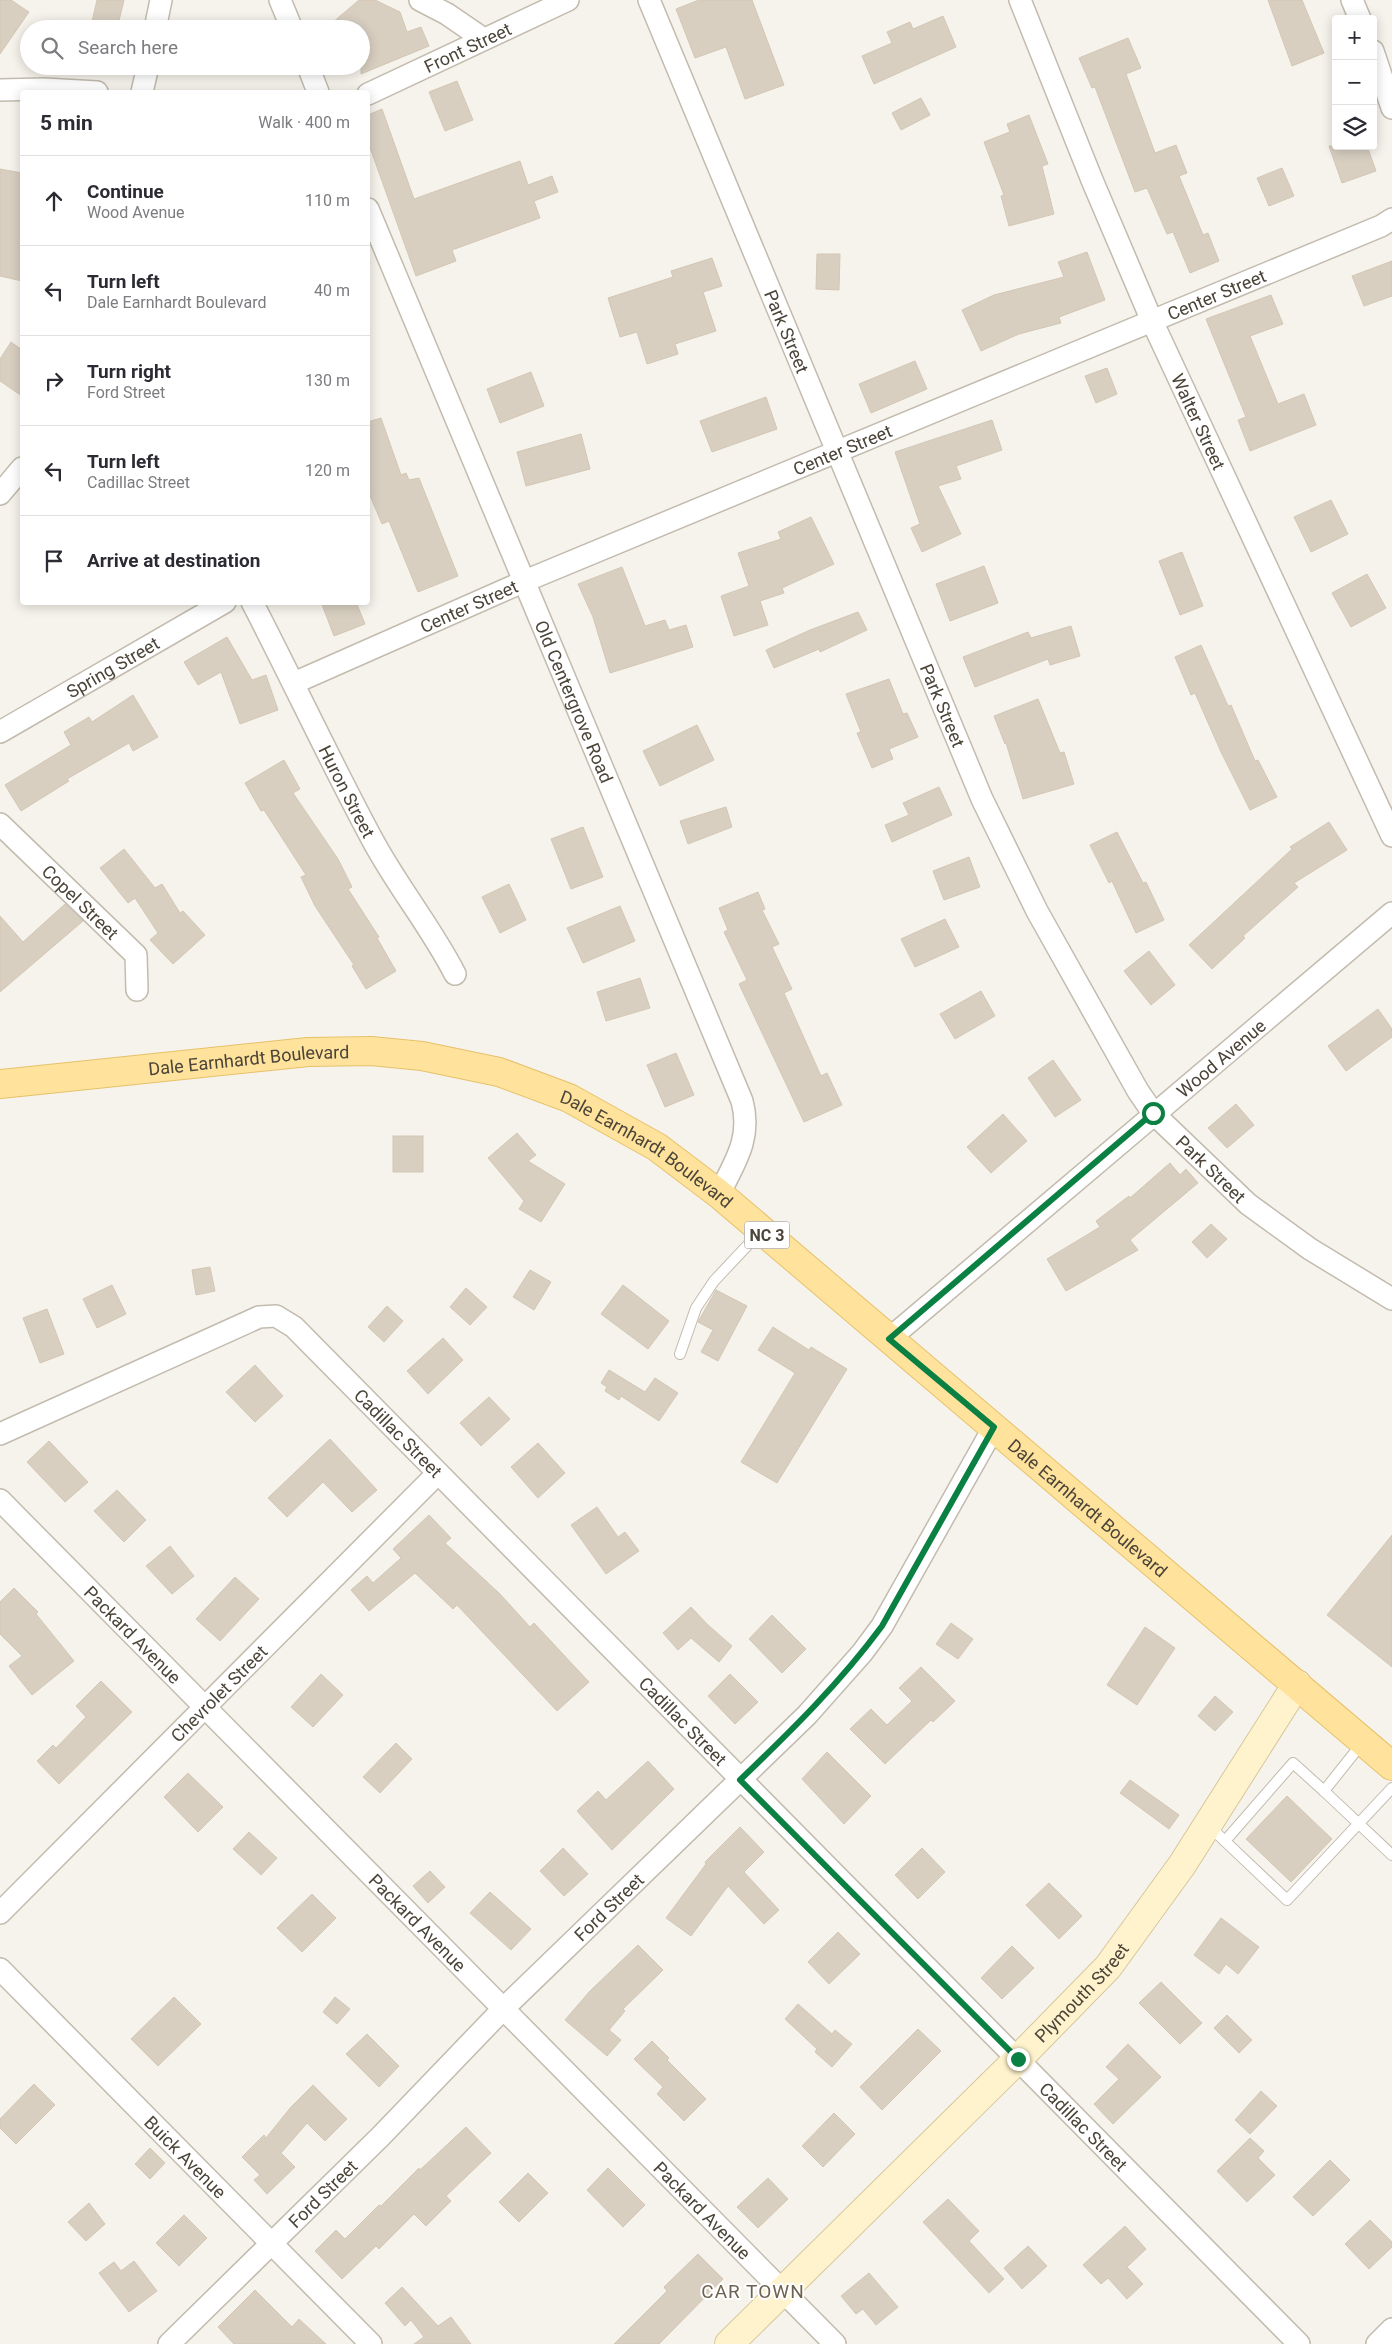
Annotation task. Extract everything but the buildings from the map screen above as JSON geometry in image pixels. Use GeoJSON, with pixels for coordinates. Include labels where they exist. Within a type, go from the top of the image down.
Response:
{"type":"FeatureCollection","features":[{"type":"Feature","properties":{"kind":"main road","name":"Dale Earnhardt Boulevard"},"geometry":{"type":"LineString","coordinates":[[0,1084],[308,1052],[371,1051],[422,1056],[499,1072],[569,1098],[625,1127],[657,1147],[719,1194],[1392,1766]]}},
{"type":"Feature","properties":{"kind":"street"},"geometry":{"type":"LineString","coordinates":[[157,20],[161,0]]}},
{"type":"Feature","properties":{"kind":"street"},"geometry":{"type":"LineString","coordinates":[[280,0],[288,20]]}},
{"type":"Feature","properties":{"kind":"street"},"geometry":{"type":"LineString","coordinates":[[420,0],[447,14],[482,38]]}},
{"type":"Feature","properties":{"kind":"street","name":"Front Street"},"geometry":{"type":"LineString","coordinates":[[370,93],[482,38],[568,0]]}},
{"type":"Feature","properties":{"kind":"street","name":"Park Street"},"geometry":{"type":"LineString","coordinates":[[649,0],[982,798],[1037,911],[1138,1091],[1153,1113],[1248,1204],[1310,1249],[1392,1299]]}},
{"type":"Feature","properties":{"kind":"street","name":"Walter Street"},"geometry":{"type":"LineString","coordinates":[[1020,0],[1092,180],[1152,321],[1392,836]]}},
{"type":"Feature","properties":{"kind":"street"},"geometry":{"type":"LineString","coordinates":[[1352,0],[1358,15]]}},
{"type":"Feature","properties":{"kind":"street"},"geometry":{"type":"LineString","coordinates":[[1376,60],[1392,108]]}},
{"type":"Feature","properties":{"kind":"street"},"geometry":{"type":"LineString","coordinates":[[142,90],[146,75]]}},
{"type":"Feature","properties":{"kind":"street"},"geometry":{"type":"LineString","coordinates":[[311,75],[317,90]]}},
{"type":"Feature","properties":{"kind":"street"},"geometry":{"type":"LineString","coordinates":[[0,90],[62,90]]}},
{"type":"Feature","properties":{"kind":"street","name":"Old Centergrove Road"},"geometry":{"type":"LineString","coordinates":[[370,214],[742,1101],[746,1118],[742,1150],[719,1194]]}},
{"type":"Feature","properties":{"kind":"street","name":"Center Street"},"geometry":{"type":"LineString","coordinates":[[294,683],[525,581],[1381,226],[1392,218]]}},
{"type":"Feature","properties":{"kind":"street"},"geometry":{"type":"LineString","coordinates":[[0,494],[20,470]]}},
{"type":"Feature","properties":{"kind":"street","name":"Spring Street"},"geometry":{"type":"LineString","coordinates":[[0,732],[220,605]]}},
{"type":"Feature","properties":{"kind":"street","name":"Huron Street"},"geometry":{"type":"LineString","coordinates":[[254,605],[372,840],[404,896],[455,974]]}},
{"type":"Feature","properties":{"kind":"street","name":"Copel Street"},"geometry":{"type":"LineString","coordinates":[[0,824],[136,954],[137,990]]}},
{"type":"Feature","properties":{"kind":"street","name":"Wood Avenue"},"geometry":{"type":"LineString","coordinates":[[889,1339],[1153,1113],[1392,913]]}},
{"type":"Feature","properties":{"kind":"street","name":"Cadillac Street"},"geometry":{"type":"LineString","coordinates":[[0,1434],[259,1317],[276,1316],[294,1327],[437,1474],[1299,2344]]}},
{"type":"Feature","properties":{"kind":"street","name":"Ford Street"},"geometry":{"type":"LineString","coordinates":[[169,2344],[381,2136],[504,2008],[807,1715],[862,1653],[882,1626],[994,1427]]}},
{"type":"Feature","properties":{"kind":"street","name":"Chevrolet Street"},"geometry":{"type":"LineString","coordinates":[[0,1913],[437,1474]]}},
{"type":"Feature","properties":{"kind":"street","name":"Packard Avenue"},"geometry":{"type":"LineString","coordinates":[[0,1500],[834,2344]]}},
{"type":"Feature","properties":{"kind":"street","name":"Plymouth Street"},"geometry":{"type":"LineString","coordinates":[[730,2344],[1018,2059],[1108,1967],[1182,1865],[1216,1833],[1297,1684]]}},
{"type":"Feature","properties":{"kind":"street","name":"Buick Avenue"},"geometry":{"type":"LineString","coordinates":[[0,1969],[371,2344]]}},
{"type":"Feature","properties":{"kind":"street"},"geometry":{"type":"LineString","coordinates":[[1377,2344],[1392,2329]]}},
{"type":"Feature","properties":{"kind":"lane"},"geometry":{"type":"LineString","coordinates":[[680,1354],[696,1308],[714,1281],[762,1231]]}},
{"type":"Feature","properties":{"kind":"lane"},"geometry":{"type":"LineString","coordinates":[[1324,1791],[1363,1741]]}},
{"type":"Feature","properties":{"kind":"lane"},"geometry":{"type":"LineString","coordinates":[[1392,1788],[1358,1824],[1287,1900],[1216,1833],[1293,1763],[1324,1791],[1358,1824],[1392,1856]]}},
{"type":"Feature","properties":{"kind":"district","name":"CAR TOWN"},"geometry":{"type":"Point","coordinates":[753,2291]}},
{"type":"Feature","properties":{"kind":"route"},"geometry":{"type":"LineString","coordinates":[[1018,2059],[740,1780],[807,1715],[862,1653],[882,1626],[994,1427],[889,1339],[1153,1113]]}}]}
